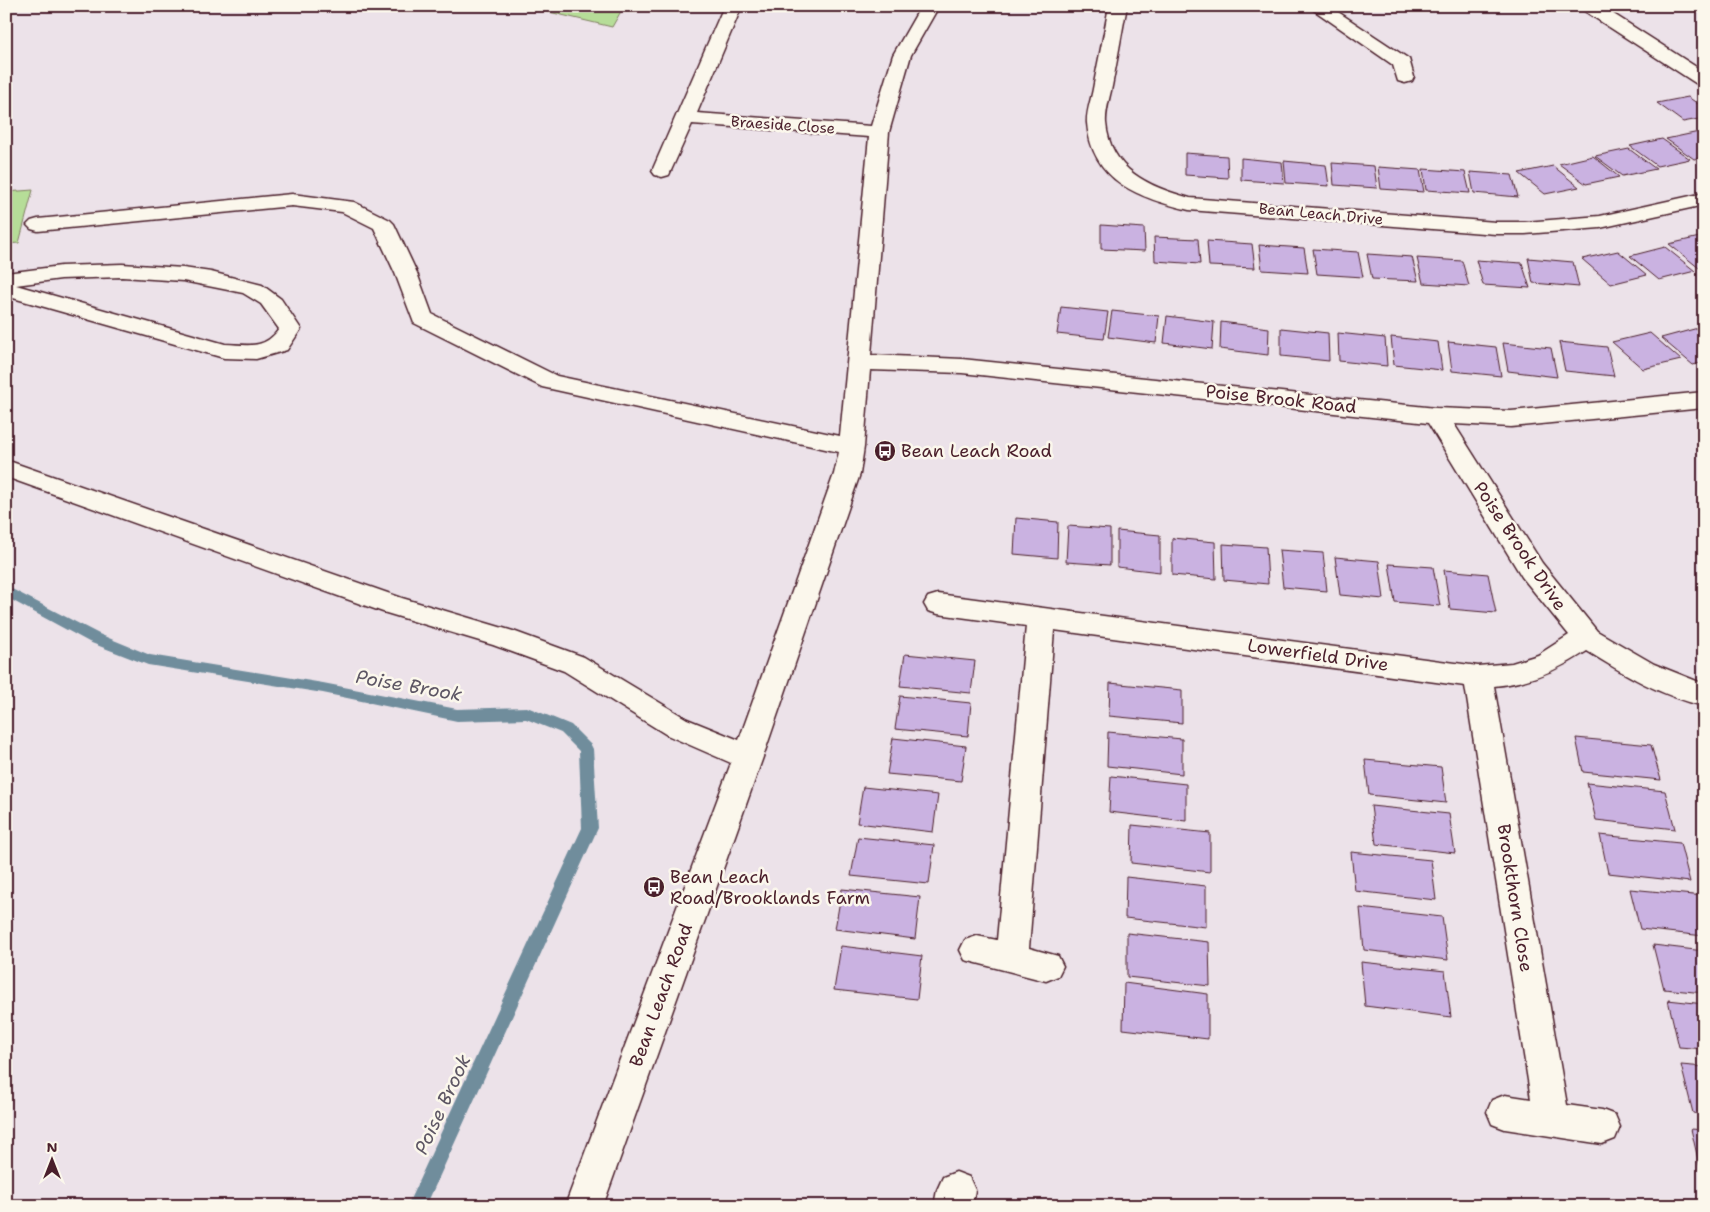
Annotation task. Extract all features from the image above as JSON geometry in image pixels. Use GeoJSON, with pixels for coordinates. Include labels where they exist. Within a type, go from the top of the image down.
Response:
{"type":"FeatureCollection","features":[{"type":"Feature","properties":{"kind":"street"},"geometry":{"type":"LineString","coordinates":[[662,171],[733,6]]}},
{"type":"Feature","properties":{"kind":"street","name":"Bean Leach Road"},"geometry":{"type":"LineString","coordinates":[[584,1206],[748,757],[846,474],[852,447],[879,132],[902,55],[930,6]]}},
{"type":"Feature","properties":{"kind":"street","name":"Bean Leach Drive"},"geometry":{"type":"LineString","coordinates":[[1118,6],[1096,121],[1098,140],[1106,157],[1118,172],[1135,186],[1158,196],[1189,204],[1496,228],[1524,228],[1600,222],[1704,198]]}},
{"type":"Feature","properties":{"kind":"street"},"geometry":{"type":"LineString","coordinates":[[1317,6],[1402,63],[1405,78]]}},
{"type":"Feature","properties":{"kind":"street"},"geometry":{"type":"LineString","coordinates":[[1589,6],[1704,80]]}},
{"type":"Feature","properties":{"kind":"street","name":"Braeside Close"},"geometry":{"type":"LineString","coordinates":[[686,118],[879,132]]}},
{"type":"Feature","properties":{"kind":"street"},"geometry":{"type":"LineString","coordinates":[[38,226],[292,200],[347,206],[383,224],[406,273],[422,318],[550,382],[852,447]]}},
{"type":"Feature","properties":{"kind":"street"},"geometry":{"type":"LineString","coordinates":[[6,280],[56,273],[96,272],[191,276],[226,282],[258,291],[279,310],[290,329],[279,345],[256,352],[224,351],[6,290]]}},
{"type":"Feature","properties":{"kind":"street","name":"Poise Brook Road"},"geometry":{"type":"LineString","coordinates":[[858,362],[962,366],[1436,416],[1512,419],[1704,400]]}},
{"type":"Feature","properties":{"kind":"street","name":"Poise Brook Drive"},"geometry":{"type":"LineString","coordinates":[[1436,416],[1532,570],[1587,638],[1644,672],[1691,692],[1704,695]]}},
{"type":"Feature","properties":{"kind":"street"},"geometry":{"type":"LineString","coordinates":[[6,468],[393,605],[503,638],[574,664],[678,727],[748,757]]}},
{"type":"Feature","properties":{"kind":"street","name":"Lowerfield Drive"},"geometry":{"type":"LineString","coordinates":[[938,604],[1478,677],[1513,674],[1548,662],[1587,638]]}},
{"type":"Feature","properties":{"kind":"street"},"geometry":{"type":"LineString","coordinates":[[1012,958],[1041,618]]}},
{"type":"Feature","properties":{"kind":"street","name":"Brookthorn Close"},"geometry":{"type":"LineString","coordinates":[[1478,677],[1552,1120]]}},
{"type":"Feature","properties":{"kind":"street"},"geometry":{"type":"LineString","coordinates":[[977,950],[1046,966]]}},
{"type":"Feature","properties":{"kind":"street"},"geometry":{"type":"LineString","coordinates":[[1505,1112],[1602,1127]]}},
{"type":"Feature","properties":{"kind":"green space"},"geometry":{"type":"Polygon","coordinates":[[[524,6],[624,6],[612,27],[524,6]]]}},
{"type":"Feature","properties":{"kind":"green space"},"geometry":{"type":"Polygon","coordinates":[[[33,190],[19,243],[6,244],[6,192],[33,190]]]}},
{"type":"Feature","properties":{"kind":"building"},"geometry":{"type":"Polygon","coordinates":[[[1688,97],[1704,108],[1704,118],[1683,122],[1657,103],[1688,97]]]}},
{"type":"Feature","properties":{"kind":"building"},"geometry":{"type":"Polygon","coordinates":[[[1699,132],[1704,136],[1704,157],[1694,159],[1666,139],[1699,132]]]}},
{"type":"Feature","properties":{"kind":"building"},"geometry":{"type":"Polygon","coordinates":[[[1662,139],[1690,159],[1657,166],[1630,146],[1662,139]]]}},
{"type":"Feature","properties":{"kind":"building"},"geometry":{"type":"Polygon","coordinates":[[[1629,149],[1656,169],[1622,176],[1595,156],[1629,149]]]}},
{"type":"Feature","properties":{"kind":"building"},"geometry":{"type":"Polygon","coordinates":[[[1185,153],[1227,156],[1228,178],[1185,175],[1185,153]]]}},
{"type":"Feature","properties":{"kind":"building"},"geometry":{"type":"Polygon","coordinates":[[[1593,156],[1619,177],[1586,184],[1559,164],[1593,156]]]}},
{"type":"Feature","properties":{"kind":"building"},"geometry":{"type":"Polygon","coordinates":[[[1241,158],[1282,162],[1284,183],[1241,180],[1241,158]]]}},
{"type":"Feature","properties":{"kind":"building"},"geometry":{"type":"Polygon","coordinates":[[[1284,161],[1326,165],[1329,186],[1286,183],[1284,161]]]}},
{"type":"Feature","properties":{"kind":"building"},"geometry":{"type":"Polygon","coordinates":[[[1332,163],[1374,166],[1377,188],[1334,185],[1332,163]]]}},
{"type":"Feature","properties":{"kind":"building"},"geometry":{"type":"Polygon","coordinates":[[[1553,166],[1579,187],[1545,194],[1519,173],[1553,166]]]}},
{"type":"Feature","properties":{"kind":"building"},"geometry":{"type":"Polygon","coordinates":[[[1378,167],[1420,170],[1424,192],[1381,189],[1378,167]]]}},
{"type":"Feature","properties":{"kind":"building"},"geometry":{"type":"Polygon","coordinates":[[[1423,169],[1465,172],[1470,193],[1426,190],[1423,169]]]}},
{"type":"Feature","properties":{"kind":"building"},"geometry":{"type":"Polygon","coordinates":[[[1470,172],[1512,175],[1518,197],[1474,193],[1470,172]]]}},
{"type":"Feature","properties":{"kind":"building"},"geometry":{"type":"Polygon","coordinates":[[[1101,225],[1144,228],[1145,251],[1101,249],[1101,225]]]}},
{"type":"Feature","properties":{"kind":"building"},"geometry":{"type":"Polygon","coordinates":[[[1704,236],[1704,267],[1699,268],[1669,244],[1704,236]]]}},
{"type":"Feature","properties":{"kind":"building"},"geometry":{"type":"Polygon","coordinates":[[[1154,237],[1198,239],[1200,264],[1155,261],[1154,237]]]}},
{"type":"Feature","properties":{"kind":"building"},"geometry":{"type":"Polygon","coordinates":[[[1207,241],[1252,244],[1255,268],[1209,266],[1207,241]]]}},
{"type":"Feature","properties":{"kind":"building"},"geometry":{"type":"Polygon","coordinates":[[[1259,245],[1304,248],[1308,273],[1262,270],[1259,245]]]}},
{"type":"Feature","properties":{"kind":"building"},"geometry":{"type":"Polygon","coordinates":[[[1665,247],[1695,271],[1659,280],[1630,256],[1665,247]]]}},
{"type":"Feature","properties":{"kind":"building"},"geometry":{"type":"Polygon","coordinates":[[[1313,249],[1358,252],[1363,277],[1317,274],[1313,249]]]}},
{"type":"Feature","properties":{"kind":"building"},"geometry":{"type":"Polygon","coordinates":[[[1618,251],[1647,275],[1611,284],[1582,259],[1618,251]]]}},
{"type":"Feature","properties":{"kind":"building"},"geometry":{"type":"Polygon","coordinates":[[[1367,254],[1412,257],[1418,281],[1372,279],[1367,254]]]}},
{"type":"Feature","properties":{"kind":"building"},"geometry":{"type":"Polygon","coordinates":[[[1417,258],[1462,261],[1469,286],[1423,283],[1417,258]]]}},
{"type":"Feature","properties":{"kind":"building"},"geometry":{"type":"Polygon","coordinates":[[[1528,258],[1573,262],[1579,287],[1533,283],[1528,258]]]}},
{"type":"Feature","properties":{"kind":"building"},"geometry":{"type":"Polygon","coordinates":[[[1476,260],[1522,263],[1530,288],[1483,285],[1476,260]]]}},
{"type":"Feature","properties":{"kind":"building"},"geometry":{"type":"Polygon","coordinates":[[[1061,307],[1108,312],[1104,339],[1057,334],[1061,307]]]}},
{"type":"Feature","properties":{"kind":"building"},"geometry":{"type":"Polygon","coordinates":[[[1112,311],[1159,316],[1156,343],[1108,337],[1112,311]]]}},
{"type":"Feature","properties":{"kind":"building"},"geometry":{"type":"Polygon","coordinates":[[[1167,316],[1214,322],[1212,349],[1164,343],[1167,316]]]}},
{"type":"Feature","properties":{"kind":"building"},"geometry":{"type":"Polygon","coordinates":[[[1221,322],[1269,328],[1268,355],[1220,349],[1221,322]]]}},
{"type":"Feature","properties":{"kind":"building"},"geometry":{"type":"Polygon","coordinates":[[[1281,328],[1328,333],[1329,361],[1281,356],[1281,328]]]}},
{"type":"Feature","properties":{"kind":"building"},"geometry":{"type":"Polygon","coordinates":[[[1698,328],[1704,333],[1704,362],[1693,365],[1661,338],[1698,328]]]}},
{"type":"Feature","properties":{"kind":"building"},"geometry":{"type":"Polygon","coordinates":[[[1338,333],[1385,338],[1387,366],[1339,361],[1338,333]]]}},
{"type":"Feature","properties":{"kind":"building"},"geometry":{"type":"Polygon","coordinates":[[[1650,333],[1681,360],[1643,369],[1612,342],[1650,333]]]}},
{"type":"Feature","properties":{"kind":"building"},"geometry":{"type":"Polygon","coordinates":[[[1391,337],[1438,342],[1442,370],[1394,365],[1391,337]]]}},
{"type":"Feature","properties":{"kind":"building"},"geometry":{"type":"Polygon","coordinates":[[[1448,342],[1496,347],[1501,376],[1452,371],[1448,342]]]}},
{"type":"Feature","properties":{"kind":"building"},"geometry":{"type":"Polygon","coordinates":[[[1559,342],[1607,347],[1614,376],[1565,371],[1559,342]]]}},
{"type":"Feature","properties":{"kind":"building"},"geometry":{"type":"Polygon","coordinates":[[[1503,343],[1551,348],[1557,377],[1508,371],[1503,343]]]}},
{"type":"Feature","properties":{"kind":"building"},"geometry":{"type":"Polygon","coordinates":[[[1016,518],[1058,522],[1057,558],[1014,554],[1016,518]]]}},
{"type":"Feature","properties":{"kind":"building"},"geometry":{"type":"Polygon","coordinates":[[[1068,526],[1110,529],[1110,565],[1066,562],[1068,526]]]}},
{"type":"Feature","properties":{"kind":"building"},"geometry":{"type":"Polygon","coordinates":[[[1117,531],[1160,535],[1160,572],[1117,567],[1117,531]]]}},
{"type":"Feature","properties":{"kind":"building"},"geometry":{"type":"Polygon","coordinates":[[[1172,538],[1215,542],[1216,579],[1172,575],[1172,538]]]}},
{"type":"Feature","properties":{"kind":"building"},"geometry":{"type":"Polygon","coordinates":[[[1223,544],[1266,547],[1268,584],[1224,580],[1223,544]]]}},
{"type":"Feature","properties":{"kind":"building"},"geometry":{"type":"Polygon","coordinates":[[[1279,550],[1323,553],[1327,591],[1283,587],[1279,550]]]}},
{"type":"Feature","properties":{"kind":"building"},"geometry":{"type":"Polygon","coordinates":[[[1335,557],[1379,561],[1384,599],[1340,595],[1335,557]]]}},
{"type":"Feature","properties":{"kind":"building"},"geometry":{"type":"Polygon","coordinates":[[[1389,564],[1433,567],[1440,606],[1395,602],[1389,564]]]}},
{"type":"Feature","properties":{"kind":"building"},"geometry":{"type":"Polygon","coordinates":[[[1444,570],[1488,574],[1496,613],[1450,609],[1444,570]]]}},
{"type":"Feature","properties":{"kind":"building"},"geometry":{"type":"Polygon","coordinates":[[[905,654],[975,661],[971,693],[900,686],[905,654]]]}},
{"type":"Feature","properties":{"kind":"building"},"geometry":{"type":"Polygon","coordinates":[[[1110,683],[1182,690],[1182,723],[1109,716],[1110,683]]]}},
{"type":"Feature","properties":{"kind":"building"},"geometry":{"type":"Polygon","coordinates":[[[900,696],[971,703],[968,736],[895,729],[900,696]]]}},
{"type":"Feature","properties":{"kind":"building"},"geometry":{"type":"Polygon","coordinates":[[[1108,732],[1182,739],[1182,774],[1107,766],[1108,732]]]}},
{"type":"Feature","properties":{"kind":"building"},"geometry":{"type":"Polygon","coordinates":[[[893,738],[966,746],[961,781],[887,774],[893,738]]]}},
{"type":"Feature","properties":{"kind":"building"},"geometry":{"type":"Polygon","coordinates":[[[1576,738],[1651,745],[1661,780],[1583,772],[1576,738]]]}},
{"type":"Feature","properties":{"kind":"building"},"geometry":{"type":"Polygon","coordinates":[[[1365,760],[1441,767],[1446,803],[1369,795],[1365,760]]]}},
{"type":"Feature","properties":{"kind":"building"},"geometry":{"type":"Polygon","coordinates":[[[1111,776],[1186,784],[1186,821],[1109,812],[1111,776]]]}},
{"type":"Feature","properties":{"kind":"building"},"geometry":{"type":"Polygon","coordinates":[[[1587,783],[1665,791],[1675,829],[1596,820],[1587,783]]]}},
{"type":"Feature","properties":{"kind":"building"},"geometry":{"type":"Polygon","coordinates":[[[863,787],[938,795],[933,832],[857,823],[863,787]]]}},
{"type":"Feature","properties":{"kind":"building"},"geometry":{"type":"Polygon","coordinates":[[[1371,806],[1449,814],[1455,853],[1376,844],[1371,806]]]}},
{"type":"Feature","properties":{"kind":"building"},"geometry":{"type":"Polygon","coordinates":[[[1132,825],[1210,833],[1210,872],[1131,863],[1132,825]]]}},
{"type":"Feature","properties":{"kind":"building"},"geometry":{"type":"Polygon","coordinates":[[[1600,835],[1680,843],[1690,882],[1608,873],[1600,835]]]}},
{"type":"Feature","properties":{"kind":"building"},"geometry":{"type":"Polygon","coordinates":[[[858,837],[934,845],[929,884],[851,876],[858,837]]]}},
{"type":"Feature","properties":{"kind":"building"},"geometry":{"type":"Polygon","coordinates":[[[1351,852],[1431,860],[1436,900],[1355,891],[1351,852]]]}},
{"type":"Feature","properties":{"kind":"building"},"geometry":{"type":"Polygon","coordinates":[[[1126,877],[1206,886],[1206,927],[1125,918],[1126,877]]]}},
{"type":"Feature","properties":{"kind":"building"},"geometry":{"type":"Polygon","coordinates":[[[842,889],[920,897],[915,939],[835,929],[842,889]]]}},
{"type":"Feature","properties":{"kind":"building"},"geometry":{"type":"Polygon","coordinates":[[[1630,889],[1704,896],[1704,936],[1640,929],[1630,889]]]}},
{"type":"Feature","properties":{"kind":"building"},"geometry":{"type":"Polygon","coordinates":[[[1360,908],[1442,917],[1448,960],[1364,950],[1360,908]]]}},
{"type":"Feature","properties":{"kind":"building"},"geometry":{"type":"Polygon","coordinates":[[[1127,933],[1209,942],[1210,986],[1127,977],[1127,933]]]}},
{"type":"Feature","properties":{"kind":"building"},"geometry":{"type":"Polygon","coordinates":[[[1653,945],[1704,951],[1704,993],[1664,989],[1653,945]]]}},
{"type":"Feature","properties":{"kind":"building"},"geometry":{"type":"Polygon","coordinates":[[[841,946],[922,956],[917,999],[834,990],[841,946]]]}},
{"type":"Feature","properties":{"kind":"building"},"geometry":{"type":"Polygon","coordinates":[[[1361,962],[1445,971],[1451,1017],[1365,1006],[1361,962]]]}},
{"type":"Feature","properties":{"kind":"building"},"geometry":{"type":"Polygon","coordinates":[[[1124,983],[1208,994],[1208,1039],[1123,1029],[1124,983]]]}},
{"type":"Feature","properties":{"kind":"building"},"geometry":{"type":"Polygon","coordinates":[[[1668,1000],[1704,1004],[1704,1049],[1679,1047],[1668,1000]]]}},
{"type":"Feature","properties":{"kind":"building"},"geometry":{"type":"Polygon","coordinates":[[[1681,1065],[1704,1067],[1704,1115],[1693,1113],[1681,1065]]]}},
{"type":"Feature","properties":{"kind":"building"},"geometry":{"type":"Polygon","coordinates":[[[1691,1129],[1704,1130],[1704,1181],[1703,1181],[1691,1129]]]}},
{"type":"Feature","properties":{"kind":"waterway","name":"Poise Brook"},"geometry":{"type":"LineString","coordinates":[[6,591],[94,638],[148,660],[323,688],[457,715],[527,713],[566,729],[586,749],[590,828],[416,1206]]}},
{"type":"Feature","properties":{"kind":"place","name":"Bean Leach Road"},"geometry":{"type":"Point","coordinates":[885,451]}},
{"type":"Feature","properties":{"kind":"place","name":"Bean Leach Road/Brooklands Farm"},"geometry":{"type":"Point","coordinates":[654,887]}}]}
